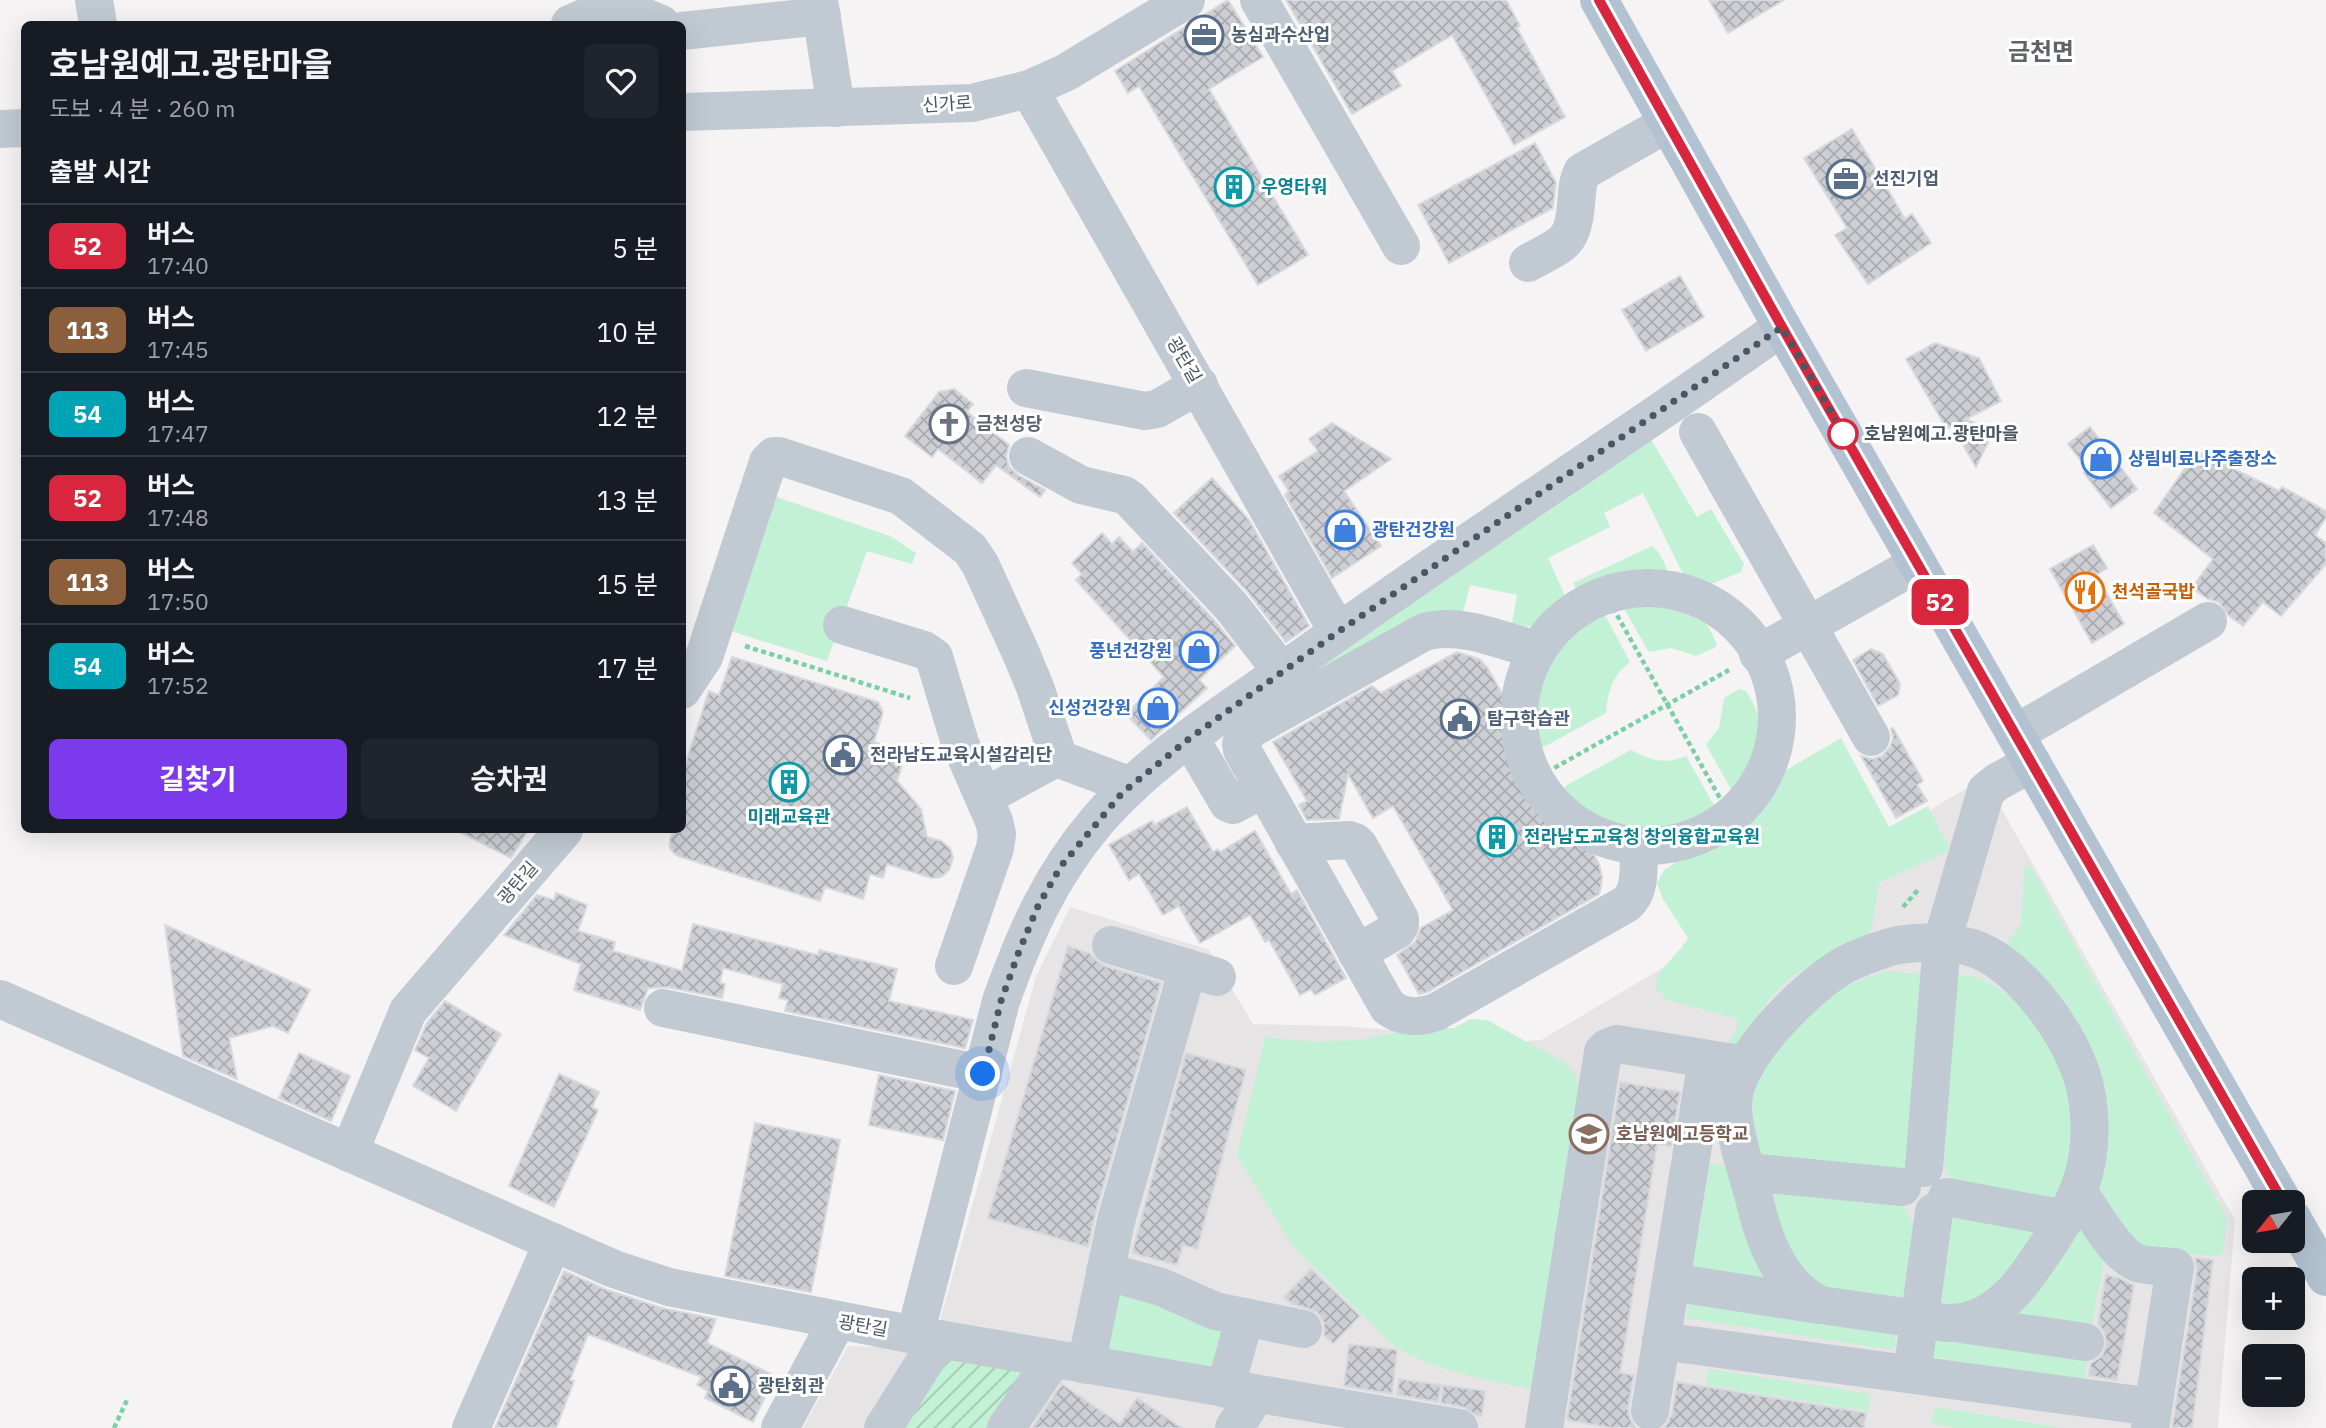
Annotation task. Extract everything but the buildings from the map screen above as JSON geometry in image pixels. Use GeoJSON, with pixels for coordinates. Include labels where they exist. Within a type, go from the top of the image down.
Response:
{"type":"FeatureCollection","features":[{"type":"Feature","properties":{"kind":"main road"},"geometry":{"type":"LineString","coordinates":[[1599,0],[1782,327],[2276,1190]]}},
{"type":"Feature","properties":{"kind":"main road"},"geometry":{"type":"LineString","coordinates":[[2305,1241],[2326,1277]]}},
{"type":"Feature","properties":{"kind":"street"},"geometry":{"type":"LineString","coordinates":[[94,0],[98,21]]}},
{"type":"Feature","properties":{"kind":"street","name":"신가로"},"geometry":{"type":"LineString","coordinates":[[686,112],[972,103],[1029,89],[1065,73],[1186,0]]}},
{"type":"Feature","properties":{"kind":"street"},"geometry":{"type":"LineString","coordinates":[[1259,0],[1401,246]]}},
{"type":"Feature","properties":{"kind":"street"},"geometry":{"type":"LineString","coordinates":[[577,21],[612,5],[648,13]]}},
{"type":"Feature","properties":{"kind":"street"},"geometry":{"type":"LineString","coordinates":[[686,30],[821,8],[836,108]]}},
{"type":"Feature","properties":{"kind":"street","name":"광탄길"},"geometry":{"type":"LineString","coordinates":[[1029,89],[1338,632]]}},
{"type":"Feature","properties":{"kind":"street"},"geometry":{"type":"LineString","coordinates":[[1528,263],[1565,242],[1572,233],[1578,183],[1582,172],[1668,123]]}},
{"type":"Feature","properties":{"kind":"street"},"geometry":{"type":"LineString","coordinates":[[0,129],[21,128]]}},
{"type":"Feature","properties":{"kind":"street"},"geometry":{"type":"LineString","coordinates":[[883,1428],[927,1337],[1001,1001],[1038,906],[1061,866],[1096,821],[1131,786],[1190,738],[1338,632],[1782,327]]}},
{"type":"Feature","properties":{"kind":"street"},"geometry":{"type":"LineString","coordinates":[[1026,388],[1145,411],[1157,410],[1199,385]]}},
{"type":"Feature","properties":{"kind":"street"},"geometry":{"type":"LineString","coordinates":[[1698,432],[1871,737]]}},
{"type":"Feature","properties":{"kind":"street"},"geometry":{"type":"LineString","coordinates":[[686,684],[704,657],[768,462],[774,456],[779,456],[894,492],[970,549],[980,564],[1020,651],[1059,759]]}},
{"type":"Feature","properties":{"kind":"street"},"geometry":{"type":"LineString","coordinates":[[1028,456],[1081,485],[1124,495],[1130,499],[1231,606],[1282,672]]}},
{"type":"Feature","properties":{"kind":"street"},"geometry":{"type":"LineString","coordinates":[[1744,661],[1917,564]]}},
{"type":"Feature","properties":{"kind":"street"},"geometry":{"type":"LineString","coordinates":[[1644,587],[1703,597],[1723,608],[1741,626],[1744,661],[1773,683],[1778,704],[1778,725],[1769,766],[1747,802],[1715,828],[1676,844],[1639,847],[1613,842],[1594,834],[1559,810],[1545,795],[1534,777],[1523,746],[1521,692],[1527,666],[1536,650],[1564,618],[1580,607],[1622,589],[1644,587]]}},
{"type":"Feature","properties":{"kind":"street"},"geometry":{"type":"LineString","coordinates":[[1912,1374],[1920,1319],[1942,942],[1986,791],[1997,782],[2024,749],[2208,621]]}},
{"type":"Feature","properties":{"kind":"street"},"geometry":{"type":"LineString","coordinates":[[842,625],[924,650],[934,657],[960,743],[996,828],[995,848],[954,966]]}},
{"type":"Feature","properties":{"kind":"street"},"geometry":{"type":"LineString","coordinates":[[1536,650],[1467,630],[1444,628],[1424,632],[1249,730],[1241,744],[1388,1007],[1399,1014],[1427,1016],[1632,899],[1637,884],[1639,847]]}},
{"type":"Feature","properties":{"kind":"street"},"geometry":{"type":"LineString","coordinates":[[1190,738],[1227,803],[1238,804],[1255,773]]}},
{"type":"Feature","properties":{"kind":"street"},"geometry":{"type":"LineString","coordinates":[[984,797],[1052,760],[1059,759],[1131,786]]}},
{"type":"Feature","properties":{"kind":"street","name":"광탄길"},"geometry":{"type":"LineString","coordinates":[[349,1153],[408,1010],[561,833]]}},
{"type":"Feature","properties":{"kind":"street"},"geometry":{"type":"LineString","coordinates":[[1294,843],[1349,840],[1359,846],[1400,919],[1400,925],[1397,930],[1357,953]]}},
{"type":"Feature","properties":{"kind":"street"},"geometry":{"type":"LineString","coordinates":[[1821,1305],[1793,1288],[1777,1263],[1760,1225],[1733,1102],[1737,1084],[1746,1065],[1783,1015],[1844,965],[1886,948],[1942,942],[1959,944],[1980,950],[2000,963],[2032,992],[2079,1066],[2087,1095],[2089,1125],[2088,1158],[2072,1206],[2024,1280],[1987,1314],[1961,1324]]}},
{"type":"Feature","properties":{"kind":"street"},"geometry":{"type":"LineString","coordinates":[[1006,1428],[1069,1362],[1105,1271],[1120,1206],[1203,973],[1111,945]]}},
{"type":"Feature","properties":{"kind":"street","name":"광탄길"},"geometry":{"type":"LineString","coordinates":[[0,999],[614,1269],[669,1287],[837,1321],[1459,1428]]}},
{"type":"Feature","properties":{"kind":"street"},"geometry":{"type":"LineString","coordinates":[[663,1008],[983,1074]]}},
{"type":"Feature","properties":{"kind":"street"},"geometry":{"type":"LineString","coordinates":[[1544,1428],[1603,1052],[1617,1044],[1746,1065]]}},
{"type":"Feature","properties":{"kind":"street"},"geometry":{"type":"LineString","coordinates":[[1650,1411],[1707,1059]]}},
{"type":"Feature","properties":{"kind":"street"},"geometry":{"type":"LineString","coordinates":[[1661,1340],[1912,1374],[2152,1417],[2175,1267],[2140,1264],[2129,1258],[2072,1206],[1748,1172]]}},
{"type":"Feature","properties":{"kind":"street"},"geometry":{"type":"LineString","coordinates":[[471,1428],[553,1242]]}},
{"type":"Feature","properties":{"kind":"street"},"geometry":{"type":"LineString","coordinates":[[1105,1271],[1161,1287],[1208,1309],[1303,1329]]}},
{"type":"Feature","properties":{"kind":"street"},"geometry":{"type":"LineString","coordinates":[[1671,1282],[2085,1342]]}},
{"type":"Feature","properties":{"kind":"street"},"geometry":{"type":"LineString","coordinates":[[1234,1428],[1241,1392],[1245,1317]]}},
{"type":"Feature","properties":{"kind":"street"},"geometry":{"type":"LineString","coordinates":[[780,1428],[837,1321]]}},
{"type":"Feature","properties":{"kind":"path"},"geometry":{"type":"LineString","coordinates":[[1613,608],[1721,800]]}},
{"type":"Feature","properties":{"kind":"path"},"geometry":{"type":"LineString","coordinates":[[734,642],[913,699],[916,704]]}},
{"type":"Feature","properties":{"kind":"path"},"geometry":{"type":"LineString","coordinates":[[1547,772],[1744,661]]}},
{"type":"Feature","properties":{"kind":"path"},"geometry":{"type":"LineString","coordinates":[[903,761],[919,751],[925,740]]}},
{"type":"Feature","properties":{"kind":"path"},"geometry":{"type":"LineString","coordinates":[[114,1428],[127,1401]]}},
{"type":"Feature","properties":{"kind":"shaded area","name":"호남원예고등학교"},"geometry":{"type":"Polygon","coordinates":[[[1984,778],[2235,1220],[2218,1428],[803,1428],[848,1346],[932,1349],[1036,977],[1070,907],[1209,950],[1253,1024],[1342,1026],[1541,1040],[1984,778]]]}},
{"type":"Feature","properties":{"kind":"green space"},"geometry":{"type":"Polygon","coordinates":[[[1649,436],[1697,517],[1711,509],[1744,564],[1741,572],[1711,584],[1686,580],[1643,493],[1604,513],[1610,527],[1548,558],[1567,600],[1530,626],[1511,630],[1517,595],[1470,585],[1461,620],[1287,690],[1649,436]]]}},
{"type":"Feature","properties":{"kind":"green space"},"geometry":{"type":"Polygon","coordinates":[[[765,493],[890,536],[916,553],[912,564],[867,551],[827,661],[721,628],[765,493]]]}},
{"type":"Feature","properties":{"kind":"green space"},"geometry":{"type":"Polygon","coordinates":[[[1652,546],[1661,556],[1670,577],[1609,579],[1578,593],[1573,583],[1652,546]]]}},
{"type":"Feature","properties":{"kind":"green space"},"geometry":{"type":"Polygon","coordinates":[[[1636,603],[1673,608],[1699,618],[1708,626],[1716,647],[1696,656],[1671,648],[1649,652],[1623,607],[1636,603]]]}},
{"type":"Feature","properties":{"kind":"green space"},"geometry":{"type":"Polygon","coordinates":[[[1603,611],[1630,662],[1612,684],[1606,713],[1536,749],[1529,740],[1528,689],[1532,673],[1563,632],[1596,612],[1603,611]]]}},
{"type":"Feature","properties":{"kind":"green space"},"geometry":{"type":"Polygon","coordinates":[[[1739,689],[1746,691],[1751,700],[1757,713],[1758,724],[1748,769],[1738,787],[1732,791],[1706,745],[1719,728],[1724,698],[1739,689]]]}},
{"type":"Feature","properties":{"kind":"green space"},"geometry":{"type":"Polygon","coordinates":[[[1841,738],[1889,827],[1928,806],[1949,848],[1946,852],[1879,883],[1872,926],[1865,941],[1846,954],[1808,968],[1788,980],[1751,1024],[1733,1053],[1727,1045],[1737,1029],[1738,1019],[1668,1000],[1656,988],[1659,974],[1688,938],[1663,899],[1657,883],[1664,870],[1734,825],[1771,779],[1841,738]]]}},
{"type":"Feature","properties":{"kind":"green space"},"geometry":{"type":"Polygon","coordinates":[[[1631,750],[1658,760],[1686,756],[1715,807],[1711,812],[1676,828],[1638,834],[1612,829],[1566,800],[1563,789],[1567,785],[1631,750]]]}},
{"type":"Feature","properties":{"kind":"green space"},"geometry":{"type":"Polygon","coordinates":[[[2025,865],[2031,867],[2227,1218],[2223,1252],[2219,1256],[2179,1253],[2144,1258],[2094,1202],[2104,1135],[2005,946],[2021,924],[2025,865]]]}},
{"type":"Feature","properties":{"kind":"green space"},"geometry":{"type":"Polygon","coordinates":[[[1885,971],[1924,974],[1908,1165],[1899,1170],[1760,1158],[1747,1095],[1774,1049],[1839,988],[1885,971]]]}},
{"type":"Feature","properties":{"kind":"green space"},"geometry":{"type":"Polygon","coordinates":[[[1957,976],[1981,978],[2017,1000],[2071,1079],[2076,1149],[2052,1206],[1952,1184],[1943,1164],[1957,976]]]}},
{"type":"Feature","properties":{"kind":"green space"},"geometry":{"type":"Polygon","coordinates":[[[1471,1019],[1487,1020],[1565,1063],[1576,1076],[1580,1094],[1536,1390],[1444,1368],[1393,1345],[1292,1245],[1237,1156],[1265,1037],[1315,1042],[1357,1040],[1421,1028],[1454,1028],[1471,1019]]]}},
{"type":"Feature","properties":{"kind":"green space"},"geometry":{"type":"Polygon","coordinates":[[[1702,1162],[1732,1168],[1783,1283],[1684,1276],[1702,1162]]]}},
{"type":"Feature","properties":{"kind":"green space"},"geometry":{"type":"Polygon","coordinates":[[[1761,1185],[1896,1197],[1914,1224],[1904,1294],[1900,1299],[1806,1288],[1761,1185]]]}},
{"type":"Feature","properties":{"kind":"green space"},"geometry":{"type":"Polygon","coordinates":[[[1946,1215],[2043,1226],[2025,1260],[1980,1302],[1936,1310],[1946,1215]]]}},
{"type":"Feature","properties":{"kind":"green space"},"geometry":{"type":"Polygon","coordinates":[[[2087,1227],[2102,1250],[2104,1261],[2089,1336],[1984,1323],[2064,1233],[2087,1227]]]}},
{"type":"Feature","properties":{"kind":"green space"},"geometry":{"type":"Polygon","coordinates":[[[1113,1287],[1225,1318],[1214,1374],[1096,1354],[1113,1287]]]}},
{"type":"Feature","properties":{"kind":"green space"},"geometry":{"type":"Polygon","coordinates":[[[1690,1292],[1898,1325],[1894,1350],[1686,1318],[1690,1292]]]}},
{"type":"Feature","properties":{"kind":"green space"},"geometry":{"type":"Polygon","coordinates":[[[1936,1332],[2088,1356],[2084,1382],[1932,1357],[1936,1332]]]}},
{"type":"Feature","properties":{"kind":"green space"},"geometry":{"type":"Polygon","coordinates":[[[940,1354],[1033,1369],[995,1428],[893,1428],[940,1354]]]}},
{"type":"Feature","properties":{"kind":"green space"},"geometry":{"type":"Polygon","coordinates":[[[1708,1369],[1871,1394],[1868,1411],[1706,1385],[1708,1369]]]}},
{"type":"Feature","properties":{"kind":"green space"},"geometry":{"type":"Polygon","coordinates":[[[1935,1407],[2063,1428],[1958,1428],[1932,1424],[1935,1407]]]}},
{"type":"Feature","properties":{"kind":"bus line","name":"52"},"geometry":{"type":"LineString","coordinates":[[1599,0],[1782,327],[2276,1190]]}},
{"type":"Feature","properties":{"kind":"place","name":"농심과수산업"},"geometry":{"type":"Point","coordinates":[1204,35]}},
{"type":"Feature","properties":{"kind":"place","name":"선진기업"},"geometry":{"type":"Point","coordinates":[1846,179]}},
{"type":"Feature","properties":{"kind":"place","name":"우영타워"},"geometry":{"type":"Point","coordinates":[1234,187]}},
{"type":"Feature","properties":{"kind":"place","name":"금천성당"},"geometry":{"type":"Point","coordinates":[949,424]}},
{"type":"Feature","properties":{"kind":"place","name":"호남원예고.광탄마을"},"geometry":{"type":"Point","coordinates":[1843,434]}},
{"type":"Feature","properties":{"kind":"place","name":"상림비료나주출장소"},"geometry":{"type":"Point","coordinates":[2101,459]}},
{"type":"Feature","properties":{"kind":"place","name":"광탄건강원"},"geometry":{"type":"Point","coordinates":[1345,530]}},
{"type":"Feature","properties":{"kind":"place","name":"천석골국밥"},"geometry":{"type":"Point","coordinates":[2085,592]}},
{"type":"Feature","properties":{"kind":"place","name":"풍년건강원"},"geometry":{"type":"Point","coordinates":[1199,651]}},
{"type":"Feature","properties":{"kind":"place","name":"신성건강원"},"geometry":{"type":"Point","coordinates":[1158,708]}},
{"type":"Feature","properties":{"kind":"place","name":"탐구학습관"},"geometry":{"type":"Point","coordinates":[1460,719]}},
{"type":"Feature","properties":{"kind":"place","name":"전라남도교육시설감리단"},"geometry":{"type":"Point","coordinates":[843,755]}},
{"type":"Feature","properties":{"kind":"place","name":"미래교육관"},"geometry":{"type":"Point","coordinates":[789,782]}},
{"type":"Feature","properties":{"kind":"place","name":"전라남도교육청 창의융합교육원"},"geometry":{"type":"Point","coordinates":[1497,837]}},
{"type":"Feature","properties":{"kind":"place","name":"호남원예고등학교"},"geometry":{"type":"Point","coordinates":[1589,1134]}},
{"type":"Feature","properties":{"kind":"place","name":"광탄회관"},"geometry":{"type":"Point","coordinates":[731,1386]}},
{"type":"Feature","properties":{"kind":"district","name":"금천면"},"geometry":{"type":"Point","coordinates":[2041,52]}},
{"type":"Feature","properties":{"kind":"route"},"geometry":{"type":"LineString","coordinates":[[983,1074],[1001,1001],[1018,954],[1038,906],[1061,866],[1122,793],[1190,738],[1338,632],[1782,327],[1850,445],[1843,434]]}}]}
